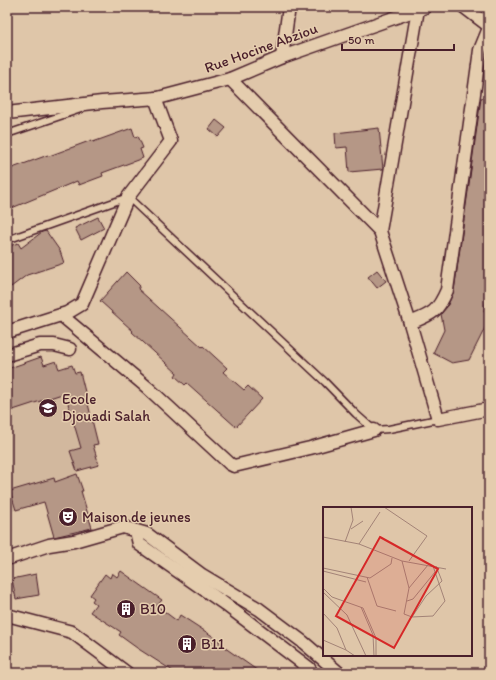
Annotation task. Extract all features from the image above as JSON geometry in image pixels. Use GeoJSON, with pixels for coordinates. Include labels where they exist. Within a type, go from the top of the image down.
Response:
{"type":"FeatureCollection","features":[{"type":"Feature","properties":{"kind":"street"},"geometry":{"type":"LineString","coordinates":[[282,57],[289,7]]}},
{"type":"Feature","properties":{"kind":"street"},"geometry":{"type":"LineString","coordinates":[[410,323],[431,315],[442,303],[447,290],[480,50],[489,27],[464,7]]}},
{"type":"Feature","properties":{"kind":"street"},"geometry":{"type":"LineString","coordinates":[[486,7],[489,12]]}},
{"type":"Feature","properties":{"kind":"street"},"geometry":{"type":"LineString","coordinates":[[380,231],[422,8]]}},
{"type":"Feature","properties":{"kind":"street","name":"Rue Hocine Abziou"},"geometry":{"type":"LineString","coordinates":[[7,113],[102,102],[155,98],[230,79],[282,57],[422,8]]}},
{"type":"Feature","properties":{"kind":"street"},"geometry":{"type":"LineString","coordinates":[[230,79],[380,231],[410,323],[438,419],[489,410]]}},
{"type":"Feature","properties":{"kind":"street"},"geometry":{"type":"LineString","coordinates":[[7,332],[67,313],[82,304],[128,197],[171,141],[155,98]]}},
{"type":"Feature","properties":{"kind":"street"},"geometry":{"type":"LineString","coordinates":[[61,315],[148,388],[230,464],[234,466],[310,448],[374,430]]}},
{"type":"Feature","properties":{"kind":"street"},"geometry":{"type":"LineString","coordinates":[[7,355],[40,345],[54,345],[70,349]]}},
{"type":"Feature","properties":{"kind":"street"},"geometry":{"type":"LineString","coordinates":[[7,559],[49,545],[74,541],[123,527],[136,530],[147,534],[202,575],[259,609],[303,642],[339,673]]}},
{"type":"Feature","properties":{"kind":"street"},"geometry":{"type":"LineString","coordinates":[[136,530],[139,544],[222,602],[309,668],[312,673]]}},
{"type":"Feature","properties":{"kind":"street"},"geometry":{"type":"LineString","coordinates":[[7,615],[72,632],[127,673]]}},
{"type":"Feature","properties":{"kind":"lane"},"geometry":{"type":"LineString","coordinates":[[7,134],[102,102]]}},
{"type":"Feature","properties":{"kind":"lane"},"geometry":{"type":"LineString","coordinates":[[7,240],[128,197],[374,430],[389,429],[438,419]]}},
{"type":"Feature","properties":{"kind":"shaded area","name":"Ecole Djouadi Salah"},"geometry":{"type":"Polygon","coordinates":[[[41,357],[44,365],[56,361],[59,369],[75,373],[80,372],[98,444],[93,445],[99,465],[77,471],[83,491],[8,512],[13,532],[7,534],[7,369],[41,357]]]}},
{"type":"Feature","properties":{"kind":"building"},"geometry":{"type":"Polygon","coordinates":[[[489,96],[489,280],[484,311],[489,314],[489,320],[469,360],[452,363],[433,353],[444,330],[441,314],[447,307],[454,291],[481,98],[489,96]]]}},
{"type":"Feature","properties":{"kind":"building"},"geometry":{"type":"Polygon","coordinates":[[[216,120],[226,128],[218,137],[209,129],[216,120]]]}},
{"type":"Feature","properties":{"kind":"building"},"geometry":{"type":"Polygon","coordinates":[[[132,128],[135,137],[138,136],[143,148],[140,149],[143,158],[102,173],[103,176],[79,185],[77,181],[7,210],[7,170],[92,140],[93,142],[132,128]]]}},
{"type":"Feature","properties":{"kind":"building"},"geometry":{"type":"Polygon","coordinates":[[[379,128],[383,169],[349,172],[347,147],[336,148],[335,133],[379,128]]]}},
{"type":"Feature","properties":{"kind":"building"},"geometry":{"type":"Polygon","coordinates":[[[98,217],[104,228],[81,240],[75,228],[98,217]]]}},
{"type":"Feature","properties":{"kind":"building"},"geometry":{"type":"Polygon","coordinates":[[[46,231],[60,251],[64,263],[27,275],[11,287],[7,281],[7,247],[18,243],[21,248],[42,232],[46,231]]]}},
{"type":"Feature","properties":{"kind":"building"},"geometry":{"type":"Polygon","coordinates":[[[377,270],[386,281],[377,288],[368,277],[377,270]]]}},
{"type":"Feature","properties":{"kind":"building"},"geometry":{"type":"Polygon","coordinates":[[[126,272],[140,286],[138,289],[227,368],[223,372],[244,390],[248,386],[262,399],[236,427],[187,383],[185,385],[175,376],[177,373],[100,301],[126,272]]]}},
{"type":"Feature","properties":{"kind":"building"},"geometry":{"type":"Polygon","coordinates":[[[41,357],[44,365],[56,361],[59,369],[72,365],[75,373],[80,372],[98,444],[93,445],[99,465],[77,471],[70,451],[81,448],[65,393],[7,412],[7,369],[41,357]]]}},
{"type":"Feature","properties":{"kind":"building"},"geometry":{"type":"Polygon","coordinates":[[[77,474],[83,491],[81,491],[92,528],[54,537],[44,502],[16,510],[10,491],[54,478],[55,482],[77,474]]]}},
{"type":"Feature","properties":{"kind":"building"},"geometry":{"type":"Polygon","coordinates":[[[121,571],[162,600],[157,606],[177,621],[180,615],[214,637],[222,644],[221,645],[261,673],[176,673],[119,635],[121,632],[90,612],[96,604],[92,601],[94,598],[90,595],[105,574],[110,578],[112,573],[117,577],[121,571]]]}},
{"type":"Feature","properties":{"kind":"building"},"geometry":{"type":"Polygon","coordinates":[[[36,574],[39,595],[16,599],[12,579],[36,574]]]}},
{"type":"Feature","properties":{"kind":"place","name":"Ecole Djouadi Salah"},"geometry":{"type":"Point","coordinates":[48,408]}},
{"type":"Feature","properties":{"kind":"place","name":"Maison de jeunes"},"geometry":{"type":"Point","coordinates":[68,517]}},
{"type":"Feature","properties":{"kind":"place","name":"B10"},"geometry":{"type":"Point","coordinates":[126,609]}},
{"type":"Feature","properties":{"kind":"place","name":"B11"},"geometry":{"type":"Point","coordinates":[187,644]}}]}
